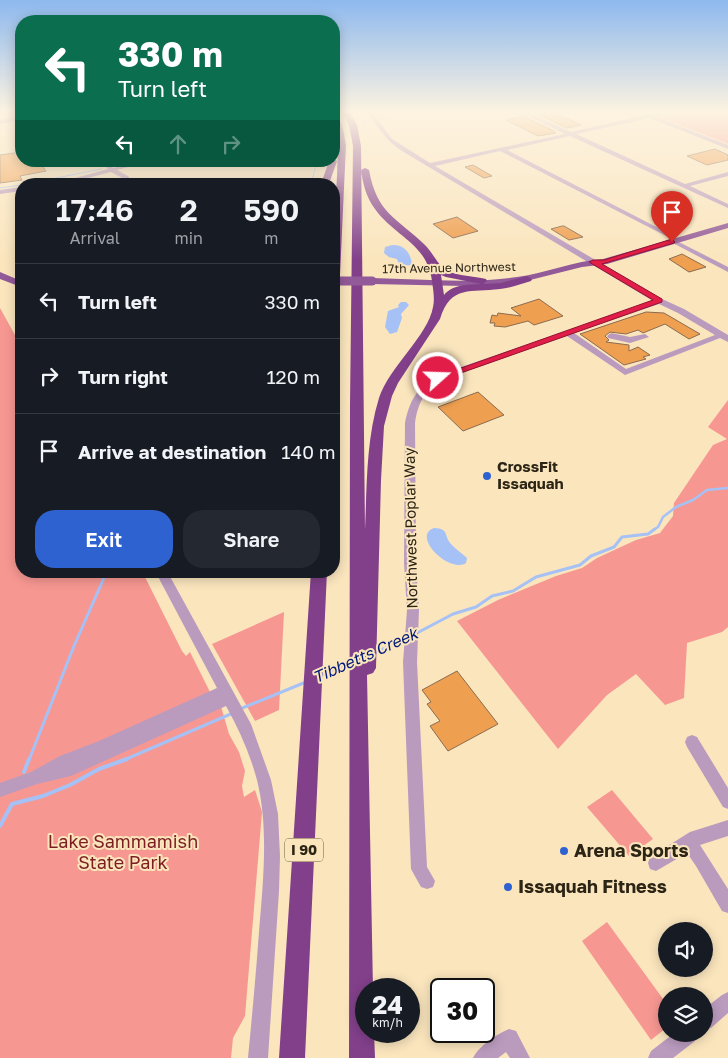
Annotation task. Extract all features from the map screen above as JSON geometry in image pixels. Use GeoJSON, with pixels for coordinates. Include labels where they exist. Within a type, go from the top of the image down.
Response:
{"type":"FeatureCollection","features":[{"type":"Feature","properties":{"kind":"highway"},"geometry":{"type":"LineString","coordinates":[[340,183],[341,161]]}},
{"type":"Feature","properties":{"kind":"highway"},"geometry":{"type":"LineString","coordinates":[[358,161],[356,415],[363,660]]}},
{"type":"Feature","properties":{"kind":"highway"},"geometry":{"type":"LineString","coordinates":[[364,161],[366,181],[371,200],[388,220],[423,248],[433,265],[440,306]]}},
{"type":"Feature","properties":{"kind":"highway"},"geometry":{"type":"LineString","coordinates":[[433,265],[446,274],[484,281]]}},
{"type":"Feature","properties":{"kind":"highway"},"geometry":{"type":"LineString","coordinates":[[362,1058],[358,824],[363,660],[378,426],[392,383],[435,319],[440,306],[451,293],[459,289],[501,286],[527,279]]}},
{"type":"Feature","properties":{"kind":"highway"},"geometry":{"type":"LineString","coordinates":[[310,578],[312,682]]}},
{"type":"Feature","properties":{"kind":"highway","name":"I 90"},"geometry":{"type":"LineString","coordinates":[[292,1058],[319,578]]}},
{"type":"Feature","properties":{"kind":"main road","name":"17th Avenue Northwest"},"geometry":{"type":"LineString","coordinates":[[340,281],[484,281],[527,279],[593,262],[604,262],[728,218]]}},
{"type":"Feature","properties":{"kind":"main road","name":"17th Avenue Northwest"},"geometry":{"type":"LineString","coordinates":[[670,238],[728,225]]}},
{"type":"Feature","properties":{"kind":"main road"},"geometry":{"type":"LineString","coordinates":[[0,275],[15,282]]}},
{"type":"Feature","properties":{"kind":"street"},"geometry":{"type":"LineString","coordinates":[[423,161],[659,301],[681,311],[728,339]]}},
{"type":"Feature","properties":{"kind":"street"},"geometry":{"type":"LineString","coordinates":[[429,165],[445,161]]}},
{"type":"Feature","properties":{"kind":"street"},"geometry":{"type":"LineString","coordinates":[[524,161],[728,270]]}},
{"type":"Feature","properties":{"kind":"street"},"geometry":{"type":"LineString","coordinates":[[630,161],[728,206]]}},
{"type":"Feature","properties":{"kind":"street"},"geometry":{"type":"LineString","coordinates":[[110,167],[126,178]]}},
{"type":"Feature","properties":{"kind":"street"},"geometry":{"type":"LineString","coordinates":[[80,178],[124,167]]}},
{"type":"Feature","properties":{"kind":"street"},"geometry":{"type":"LineString","coordinates":[[86,178],[112,170]]}},
{"type":"Feature","properties":{"kind":"street"},"geometry":{"type":"LineString","coordinates":[[684,186],[728,174]]}},
{"type":"Feature","properties":{"kind":"street"},"geometry":{"type":"LineString","coordinates":[[0,193],[15,192]]}},
{"type":"Feature","properties":{"kind":"street"},"geometry":{"type":"LineString","coordinates":[[568,332],[659,301]]}},
{"type":"Feature","properties":{"kind":"street"},"geometry":{"type":"LineString","coordinates":[[659,301],[728,344]]}},
{"type":"Feature","properties":{"kind":"street"},"geometry":{"type":"LineString","coordinates":[[568,332],[625,372],[716,337]]}},
{"type":"Feature","properties":{"kind":"street","name":"Northwest Poplar Way"},"geometry":{"type":"LineString","coordinates":[[427,881],[419,869],[410,634],[413,610],[410,563],[410,423],[416,400],[426,386],[444,376],[568,332]]}},
{"type":"Feature","properties":{"kind":"street"},"geometry":{"type":"LineString","coordinates":[[611,336],[630,340],[646,337]]}},
{"type":"Feature","properties":{"kind":"street"},"geometry":{"type":"LineString","coordinates":[[165,578],[233,703],[261,768],[272,828],[271,891],[258,1058]]}},
{"type":"Feature","properties":{"kind":"street"},"geometry":{"type":"LineString","coordinates":[[0,790],[35,778],[66,772],[233,703]]}},
{"type":"Feature","properties":{"kind":"street"},"geometry":{"type":"LineString","coordinates":[[692,742],[728,802]]}},
{"type":"Feature","properties":{"kind":"street"},"geometry":{"type":"LineString","coordinates":[[656,863],[688,842],[728,828]]}},
{"type":"Feature","properties":{"kind":"street"},"geometry":{"type":"LineString","coordinates":[[688,842],[702,860],[728,905]]}},
{"type":"Feature","properties":{"kind":"street"},"geometry":{"type":"LineString","coordinates":[[713,1014],[728,1001]]}},
{"type":"Feature","properties":{"kind":"street"},"geometry":{"type":"LineString","coordinates":[[483,1058],[509,1038],[520,1058]]}},
{"type":"Feature","properties":{"kind":"street"},"geometry":{"type":"LineString","coordinates":[[658,1058],[678,1042]]}},
{"type":"Feature","properties":{"kind":"green space","name":"Lake Sammamish State Park"},"geometry":{"type":"Polygon","coordinates":[[[0,308],[15,335],[15,578],[146,578],[182,651],[186,656],[190,652],[211,694],[220,703],[229,734],[239,752],[245,771],[242,786],[244,797],[255,790],[262,812],[245,1016],[233,1038],[231,1058],[0,1058],[0,308]]]}},
{"type":"Feature","properties":{"kind":"green space"},"geometry":{"type":"Polygon","coordinates":[[[728,400],[728,627],[722,632],[687,643],[684,698],[665,705],[636,674],[607,695],[558,749],[457,621],[498,600],[556,576],[582,568],[597,558],[636,540],[660,533],[673,516],[674,503],[713,445],[727,439],[708,427],[728,400]]]}},
{"type":"Feature","properties":{"kind":"green space"},"geometry":{"type":"Polygon","coordinates":[[[284,612],[279,710],[255,721],[212,644],[284,612]]]}},
{"type":"Feature","properties":{"kind":"green space"},"geometry":{"type":"Polygon","coordinates":[[[612,790],[653,839],[629,856],[587,807],[612,790]]]}},
{"type":"Feature","properties":{"kind":"green space"},"geometry":{"type":"Polygon","coordinates":[[[607,922],[658,992],[658,1034],[651,1040],[582,941],[607,922]]]}},
{"type":"Feature","properties":{"kind":"water"},"geometry":{"type":"Polygon","coordinates":[[[392,245],[400,246],[406,250],[412,265],[400,266],[397,259],[389,257],[384,253],[385,247],[392,245]]]}},
{"type":"Feature","properties":{"kind":"water"},"geometry":{"type":"Polygon","coordinates":[[[401,302],[406,302],[409,305],[401,314],[402,318],[397,332],[390,334],[385,327],[388,311],[399,307],[398,305],[401,302]]]}},
{"type":"Feature","properties":{"kind":"water"},"geometry":{"type":"Polygon","coordinates":[[[434,528],[444,531],[454,548],[467,558],[466,563],[459,565],[451,563],[435,553],[427,538],[428,532],[434,528]]]}},
{"type":"Feature","properties":{"kind":"building"},"geometry":{"type":"Polygon","coordinates":[[[0,161],[15,161],[15,167],[43,167],[46,171],[20,176],[21,178],[15,178],[15,181],[0,183],[0,161]]]}},
{"type":"Feature","properties":{"kind":"building"},"geometry":{"type":"Polygon","coordinates":[[[699,161],[722,161],[707,165],[699,161]]]}},
{"type":"Feature","properties":{"kind":"building"},"geometry":{"type":"Polygon","coordinates":[[[473,165],[492,176],[484,178],[465,167],[473,165]]]}},
{"type":"Feature","properties":{"kind":"building"},"geometry":{"type":"Polygon","coordinates":[[[457,217],[478,231],[453,238],[433,224],[457,217]]]}},
{"type":"Feature","properties":{"kind":"building"},"geometry":{"type":"Polygon","coordinates":[[[562,226],[583,237],[569,240],[551,229],[562,226]]]}},
{"type":"Feature","properties":{"kind":"building"},"geometry":{"type":"Polygon","coordinates":[[[682,254],[706,267],[689,272],[669,259],[682,254]]]}},
{"type":"Feature","properties":{"kind":"building"},"geometry":{"type":"Polygon","coordinates":[[[539,299],[563,316],[534,325],[528,321],[505,327],[494,326],[495,323],[490,323],[492,315],[497,316],[498,313],[521,316],[511,308],[539,299]]]}},
{"type":"Feature","properties":{"kind":"building"},"geometry":{"type":"Polygon","coordinates":[[[646,312],[664,313],[700,334],[689,339],[665,324],[643,333],[638,330],[626,334],[610,332],[605,336],[609,340],[606,342],[629,345],[629,351],[638,347],[650,355],[643,357],[646,359],[624,365],[580,334],[646,312]]]}},
{"type":"Feature","properties":{"kind":"building"},"geometry":{"type":"Polygon","coordinates":[[[478,392],[504,415],[463,431],[438,407],[478,392]]]}},
{"type":"Feature","properties":{"kind":"building"},"geometry":{"type":"Polygon","coordinates":[[[457,671],[498,724],[448,751],[430,726],[440,721],[427,704],[431,702],[422,690],[457,671]]]}},
{"type":"Feature","properties":{"kind":"waterway"},"geometry":{"type":"LineString","coordinates":[[312,178],[316,167]]}},
{"type":"Feature","properties":{"kind":"waterway"},"geometry":{"type":"LineString","coordinates":[[57,178],[101,169]]}},
{"type":"Feature","properties":{"kind":"waterway"},"geometry":{"type":"LineString","coordinates":[[0,188],[15,186]]}},
{"type":"Feature","properties":{"kind":"waterway","name":"Tibbetts Creek"},"geometry":{"type":"LineString","coordinates":[[653,530],[658,527],[663,517],[676,507],[693,500],[707,490],[728,488]]}},
{"type":"Feature","properties":{"kind":"waterway","name":"Tibbetts Creek"},"geometry":{"type":"LineString","coordinates":[[417,633],[453,614],[476,607],[492,596],[513,591],[536,577],[580,565],[591,556],[614,547],[622,537],[648,534],[655,529]]}},
{"type":"Feature","properties":{"kind":"waterway"},"geometry":{"type":"LineString","coordinates":[[29,760],[74,646],[104,578]]}},
{"type":"Feature","properties":{"kind":"waterway","name":"Tibbetts Creek"},"geometry":{"type":"LineString","coordinates":[[374,653],[407,638]]}},
{"type":"Feature","properties":{"kind":"waterway","name":"Tibbetts Creek"},"geometry":{"type":"LineString","coordinates":[[321,675],[353,662]]}},
{"type":"Feature","properties":{"kind":"waterway","name":"Tibbetts Creek"},"geometry":{"type":"LineString","coordinates":[[240,709],[306,682]]}},
{"type":"Feature","properties":{"kind":"waterway","name":"Tibbetts Creek"},"geometry":{"type":"LineString","coordinates":[[124,760],[233,713]]}},
{"type":"Feature","properties":{"kind":"waterway"},"geometry":{"type":"LineString","coordinates":[[24,772],[29,759]]}},
{"type":"Feature","properties":{"kind":"waterway","name":"Tibbetts Creek"},"geometry":{"type":"LineString","coordinates":[[0,826],[12,804],[43,796],[70,785],[99,769],[127,759]]}},
{"type":"Feature","properties":{"kind":"place","name":"CrossFit Issaquah"},"geometry":{"type":"Point","coordinates":[487,476]}},
{"type":"Feature","properties":{"kind":"place","name":"Arena Sports"},"geometry":{"type":"Point","coordinates":[564,851]}},
{"type":"Feature","properties":{"kind":"place","name":"Issaquah Fitness"},"geometry":{"type":"Point","coordinates":[508,887]}},
{"type":"Feature","properties":{"kind":"route"},"geometry":{"type":"LineString","coordinates":[[438,378],[659,301],[593,262],[604,262],[672,242]]}}]}
